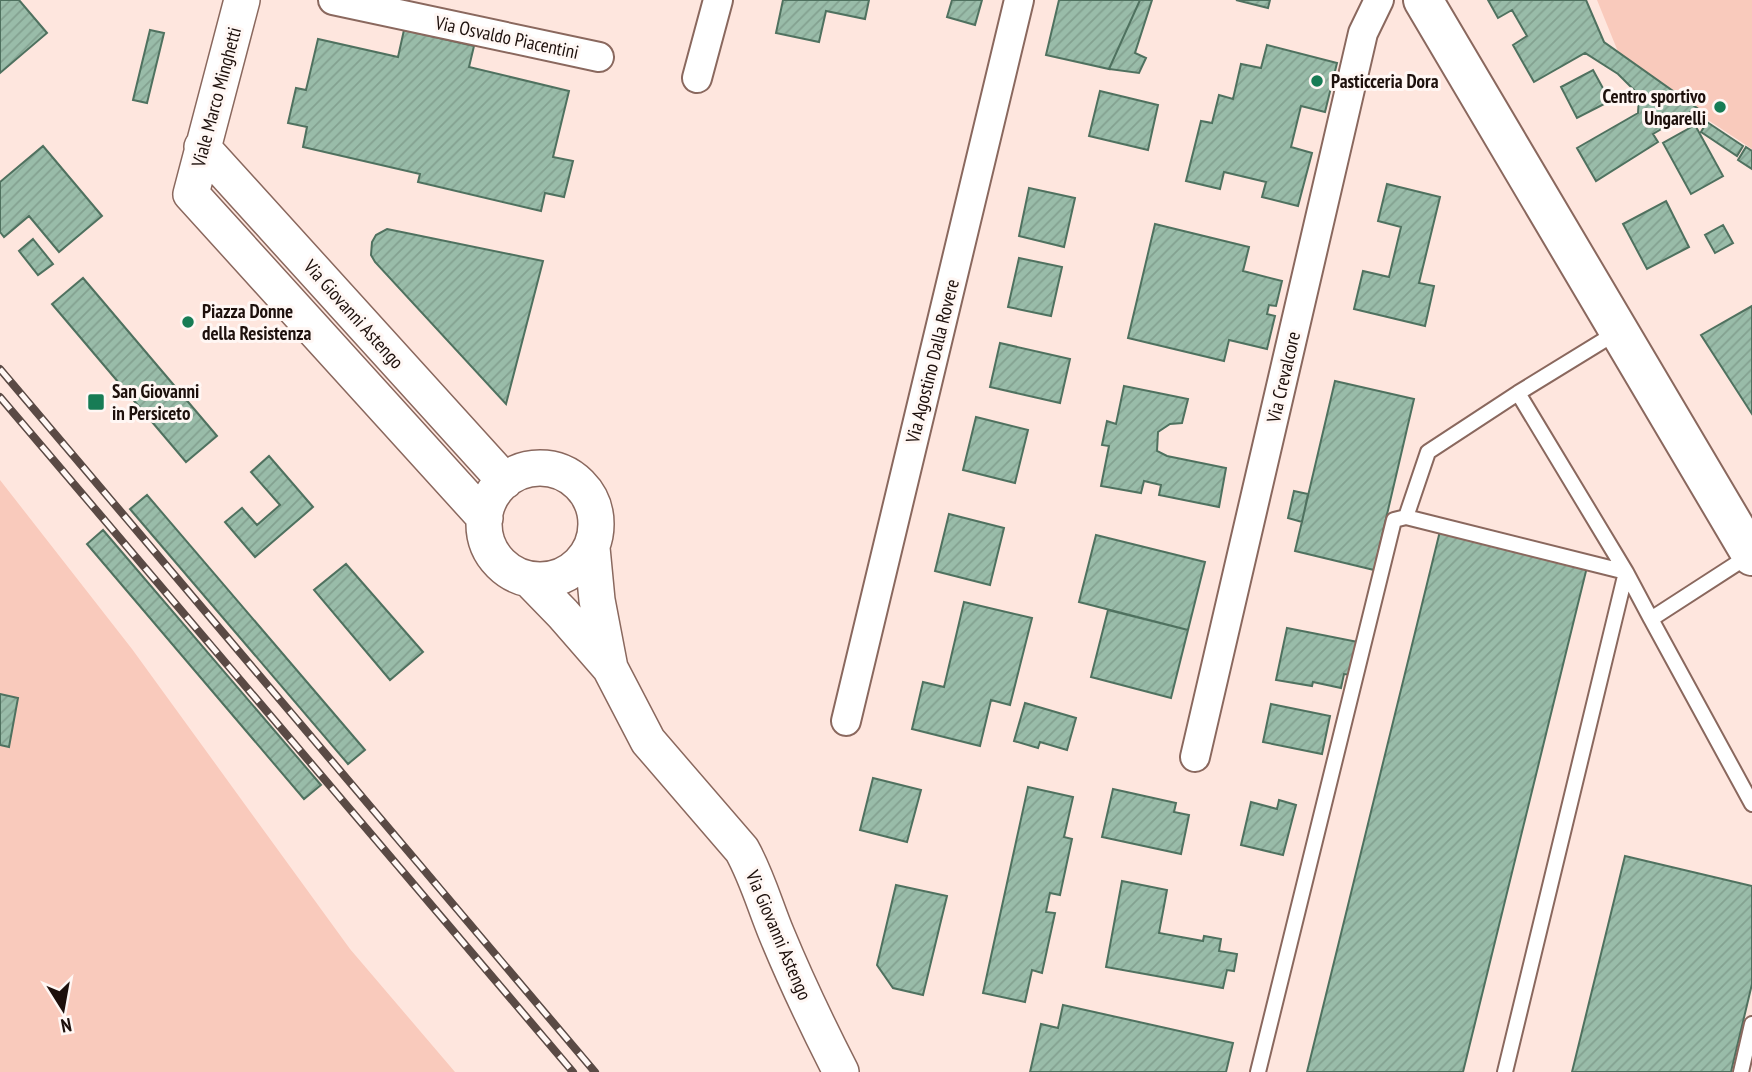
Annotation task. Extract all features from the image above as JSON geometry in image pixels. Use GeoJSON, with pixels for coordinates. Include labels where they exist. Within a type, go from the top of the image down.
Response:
{"type":"FeatureCollection","features":[{"type":"Feature","properties":{"kind":"main road"},"geometry":{"type":"LineString","coordinates":[[1423,0],[1751,555]]}},
{"type":"Feature","properties":{"kind":"street","name":"Viale Marco Minghetti"},"geometry":{"type":"LineString","coordinates":[[191,194],[242,0]]}},
{"type":"Feature","properties":{"kind":"street","name":"Via Osvaldo Piacentini"},"geometry":{"type":"LineString","coordinates":[[333,0],[599,57]]}},
{"type":"Feature","properties":{"kind":"street"},"geometry":{"type":"LineString","coordinates":[[697,78],[718,0]]}},
{"type":"Feature","properties":{"kind":"street","name":"Via Agostino Dalla Rovere"},"geometry":{"type":"LineString","coordinates":[[846,721],[1019,0]]}},
{"type":"Feature","properties":{"kind":"street","name":"Via Crevalcore"},"geometry":{"type":"LineString","coordinates":[[1195,757],[1363,33],[1379,0]]}},
{"type":"Feature","properties":{"kind":"street","name":"Via Giovanni Astengo"},"geometry":{"type":"LineString","coordinates":[[202,147],[505,481],[515,473],[533,467],[563,472],[582,485],[594,503],[598,523],[592,548],[597,600],[610,668]]}},
{"type":"Feature","properties":{"kind":"street","name":"Via Giovanni Astengo"},"geometry":{"type":"LineString","coordinates":[[191,194],[485,518],[484,535],[491,552],[504,568],[521,578],[529,579],[610,668],[648,741],[727,831],[753,870],[810,1010],[841,1072]]}},
{"type":"Feature","properties":{"kind":"street"},"geometry":{"type":"LineString","coordinates":[[485,518],[486,506],[499,485],[505,481]]}},
{"type":"Feature","properties":{"kind":"street"},"geometry":{"type":"LineString","coordinates":[[529,579],[537,581],[560,578],[578,567],[592,548]]}},
{"type":"Feature","properties":{"kind":"lane"},"geometry":{"type":"LineString","coordinates":[[1406,517],[1428,452],[1619,331]]}},
{"type":"Feature","properties":{"kind":"lane"},"geometry":{"type":"LineString","coordinates":[[1518,393],[1626,572],[1752,804]]}},
{"type":"Feature","properties":{"kind":"lane"},"geometry":{"type":"LineString","coordinates":[[1258,1072],[1394,520],[1406,517],[1626,572]]}},
{"type":"Feature","properties":{"kind":"lane"},"geometry":{"type":"LineString","coordinates":[[1651,619],[1751,555]]}},
{"type":"Feature","properties":{"kind":"lane"},"geometry":{"type":"LineString","coordinates":[[1505,1072],[1626,572]]}},
{"type":"Feature","properties":{"kind":"lane"},"geometry":{"type":"LineString","coordinates":[[1741,1072],[1752,1024]]}},
{"type":"Feature","properties":{"kind":"shaded area","name":"Centro sportivo Ungarelli"},"geometry":{"type":"Polygon","coordinates":[[[1597,0],[1752,0],[1752,149],[1623,64],[1597,0]]]}},
{"type":"Feature","properties":{"kind":"shaded area"},"geometry":{"type":"Polygon","coordinates":[[[0,480],[132,649],[350,949],[455,1072],[0,1072],[0,480]]]}},
{"type":"Feature","properties":{"kind":"building"},"geometry":{"type":"Polygon","coordinates":[[[0,0],[19,0],[47,33],[0,73],[0,0]]]}},
{"type":"Feature","properties":{"kind":"building"},"geometry":{"type":"Polygon","coordinates":[[[783,0],[869,0],[865,19],[826,11],[819,42],[776,33],[783,0]]]}},
{"type":"Feature","properties":{"kind":"building"},"geometry":{"type":"Polygon","coordinates":[[[952,0],[982,0],[975,25],[947,17],[952,0]]]}},
{"type":"Feature","properties":{"kind":"building"},"geometry":{"type":"Polygon","coordinates":[[[1059,0],[1140,0],[1109,69],[1046,55],[1059,0]]]}},
{"type":"Feature","properties":{"kind":"building"},"geometry":{"type":"Polygon","coordinates":[[[1140,0],[1152,0],[1135,53],[1146,58],[1139,73],[1109,69],[1140,0]]]}},
{"type":"Feature","properties":{"kind":"building"},"geometry":{"type":"Polygon","coordinates":[[[1236,0],[1270,0],[1268,8],[1236,0]]]}},
{"type":"Feature","properties":{"kind":"building"},"geometry":{"type":"Polygon","coordinates":[[[1488,0],[1586,0],[1604,42],[1697,108],[1653,134],[1658,142],[1596,181],[1577,148],[1638,113],[1639,95],[1618,74],[1585,53],[1534,82],[1513,45],[1527,36],[1512,10],[1498,18],[1488,0]]]}},
{"type":"Feature","properties":{"kind":"building"},"geometry":{"type":"Polygon","coordinates":[[[150,30],[164,33],[147,103],[133,100],[150,30]]]}},
{"type":"Feature","properties":{"kind":"building"},"geometry":{"type":"Polygon","coordinates":[[[404,30],[474,46],[469,67],[569,91],[553,157],[573,161],[564,197],[545,193],[541,211],[418,182],[420,174],[303,147],[307,127],[288,123],[296,88],[306,90],[318,39],[398,57],[404,30]]]}},
{"type":"Feature","properties":{"kind":"building"},"geometry":{"type":"Polygon","coordinates":[[[1267,45],[1337,63],[1325,112],[1301,106],[1291,147],[1312,153],[1298,206],[1262,197],[1266,182],[1224,172],[1220,189],[1186,181],[1201,121],[1212,123],[1219,95],[1233,99],[1241,64],[1261,68],[1267,45]]]}},
{"type":"Feature","properties":{"kind":"building"},"geometry":{"type":"Polygon","coordinates":[[[1593,70],[1610,101],[1577,118],[1561,87],[1593,70]]]}},
{"type":"Feature","properties":{"kind":"building"},"geometry":{"type":"Polygon","coordinates":[[[1100,91],[1158,105],[1148,150],[1089,136],[1100,91]]]}},
{"type":"Feature","properties":{"kind":"building"},"geometry":{"type":"Polygon","coordinates":[[[1707,122],[1743,146],[1737,156],[1701,132],[1707,122]]]}},
{"type":"Feature","properties":{"kind":"building"},"geometry":{"type":"Polygon","coordinates":[[[1695,125],[1723,176],[1691,194],[1663,143],[1695,125]]]}},
{"type":"Feature","properties":{"kind":"building"},"geometry":{"type":"Polygon","coordinates":[[[43,146],[102,216],[59,252],[29,216],[4,237],[0,232],[0,182],[43,146]]]}},
{"type":"Feature","properties":{"kind":"building"},"geometry":{"type":"Polygon","coordinates":[[[1746,147],[1752,151],[1752,169],[1738,160],[1746,147]]]}},
{"type":"Feature","properties":{"kind":"building"},"geometry":{"type":"Polygon","coordinates":[[[1387,184],[1440,197],[1419,283],[1434,286],[1425,326],[1354,309],[1363,271],[1389,277],[1401,227],[1378,221],[1387,184]]]}},
{"type":"Feature","properties":{"kind":"building"},"geometry":{"type":"Polygon","coordinates":[[[1029,188],[1075,198],[1064,247],[1019,236],[1029,188]]]}},
{"type":"Feature","properties":{"kind":"building"},"geometry":{"type":"Polygon","coordinates":[[[1666,201],[1689,247],[1647,269],[1623,224],[1666,201]]]}},
{"type":"Feature","properties":{"kind":"building"},"geometry":{"type":"Polygon","coordinates":[[[1155,224],[1249,247],[1243,271],[1282,281],[1276,306],[1269,305],[1267,314],[1275,316],[1267,349],[1229,340],[1224,361],[1128,338],[1155,224]]]}},
{"type":"Feature","properties":{"kind":"building"},"geometry":{"type":"Polygon","coordinates":[[[1723,225],[1733,243],[1715,253],[1705,235],[1723,225]]]}},
{"type":"Feature","properties":{"kind":"building"},"geometry":{"type":"Polygon","coordinates":[[[387,229],[543,261],[506,404],[375,262],[371,255],[372,242],[376,235],[387,229]]]}},
{"type":"Feature","properties":{"kind":"building"},"geometry":{"type":"Polygon","coordinates":[[[33,239],[53,264],[38,275],[19,251],[33,239]]]}},
{"type":"Feature","properties":{"kind":"building"},"geometry":{"type":"Polygon","coordinates":[[[1019,258],[1062,267],[1051,316],[1008,307],[1019,258]]]}},
{"type":"Feature","properties":{"kind":"building"},"geometry":{"type":"Polygon","coordinates":[[[83,278],[217,436],[186,462],[52,304],[83,278]]]}},
{"type":"Feature","properties":{"kind":"building"},"geometry":{"type":"Polygon","coordinates":[[[1752,306],[1752,414],[1701,335],[1752,306]]]}},
{"type":"Feature","properties":{"kind":"building"},"geometry":{"type":"Polygon","coordinates":[[[1000,343],[1070,359],[1060,403],[990,387],[1000,343]]]}},
{"type":"Feature","properties":{"kind":"building"},"geometry":{"type":"Polygon","coordinates":[[[1335,381],[1414,399],[1374,570],[1295,551],[1335,381]]]}},
{"type":"Feature","properties":{"kind":"building"},"geometry":{"type":"Polygon","coordinates":[[[1124,386],[1188,399],[1182,423],[1170,424],[1158,432],[1157,451],[1167,456],[1226,468],[1219,507],[1159,495],[1161,485],[1144,481],[1141,493],[1101,486],[1109,446],[1102,445],[1107,421],[1116,424],[1124,386]]]}},
{"type":"Feature","properties":{"kind":"building"},"geometry":{"type":"Polygon","coordinates":[[[976,417],[1028,430],[1015,483],[963,470],[976,417]]]}},
{"type":"Feature","properties":{"kind":"building"},"geometry":{"type":"Polygon","coordinates":[[[269,456],[313,507],[255,557],[225,522],[242,508],[257,525],[280,505],[251,472],[269,456]]]}},
{"type":"Feature","properties":{"kind":"building"},"geometry":{"type":"Polygon","coordinates":[[[1294,491],[1308,494],[1302,522],[1288,518],[1294,491]]]}},
{"type":"Feature","properties":{"kind":"building"},"geometry":{"type":"Polygon","coordinates":[[[147,495],[365,750],[348,764],[130,509],[147,495]]]}},
{"type":"Feature","properties":{"kind":"building"},"geometry":{"type":"Polygon","coordinates":[[[949,514],[1004,528],[990,585],[935,571],[949,514]]]}},
{"type":"Feature","properties":{"kind":"building"},"geometry":{"type":"Polygon","coordinates":[[[103,530],[321,785],[304,799],[87,544],[103,530]]]}},
{"type":"Feature","properties":{"kind":"building"},"geometry":{"type":"Polygon","coordinates":[[[1440,531],[1587,567],[1463,1072],[1307,1072],[1440,531]]]}},
{"type":"Feature","properties":{"kind":"building"},"geometry":{"type":"Polygon","coordinates":[[[1096,535],[1205,562],[1188,630],[1079,602],[1096,535]]]}},
{"type":"Feature","properties":{"kind":"building"},"geometry":{"type":"Polygon","coordinates":[[[346,564],[423,652],[390,680],[314,590],[346,564]]]}},
{"type":"Feature","properties":{"kind":"building"},"geometry":{"type":"Polygon","coordinates":[[[964,602],[1032,618],[1010,705],[991,700],[980,746],[912,729],[923,682],[944,687],[964,602]]]}},
{"type":"Feature","properties":{"kind":"building"},"geometry":{"type":"Polygon","coordinates":[[[1108,610],[1188,630],[1171,698],[1091,677],[1108,610]]]}},
{"type":"Feature","properties":{"kind":"building"},"geometry":{"type":"Polygon","coordinates":[[[1287,628],[1358,642],[1351,675],[1344,674],[1341,688],[1313,682],[1312,686],[1276,680],[1287,628]]]}},
{"type":"Feature","properties":{"kind":"building"},"geometry":{"type":"Polygon","coordinates":[[[0,694],[18,698],[9,747],[0,745],[0,694]]]}},
{"type":"Feature","properties":{"kind":"building"},"geometry":{"type":"Polygon","coordinates":[[[1025,703],[1076,718],[1067,750],[1040,742],[1038,748],[1014,741],[1025,703]]]}},
{"type":"Feature","properties":{"kind":"building"},"geometry":{"type":"Polygon","coordinates":[[[1271,704],[1330,716],[1322,754],[1263,742],[1271,704]]]}},
{"type":"Feature","properties":{"kind":"building"},"geometry":{"type":"Polygon","coordinates":[[[873,778],[921,790],[907,842],[860,830],[873,778]]]}},
{"type":"Feature","properties":{"kind":"building"},"geometry":{"type":"Polygon","coordinates":[[[1028,787],[1073,797],[1064,837],[1072,839],[1060,895],[1050,893],[1046,912],[1055,913],[1042,973],[1032,970],[1025,1002],[983,993],[1028,787]]]}},
{"type":"Feature","properties":{"kind":"building"},"geometry":{"type":"Polygon","coordinates":[[[1113,789],[1176,803],[1174,812],[1189,815],[1181,854],[1102,837],[1113,789]]]}},
{"type":"Feature","properties":{"kind":"building"},"geometry":{"type":"Polygon","coordinates":[[[1279,800],[1296,805],[1283,855],[1241,845],[1251,802],[1277,809],[1279,800]]]}},
{"type":"Feature","properties":{"kind":"building"},"geometry":{"type":"Polygon","coordinates":[[[1625,856],[1752,886],[1752,984],[1731,1072],[1572,1072],[1625,856]]]}},
{"type":"Feature","properties":{"kind":"building"},"geometry":{"type":"Polygon","coordinates":[[[1122,881],[1167,890],[1159,933],[1203,941],[1204,936],[1221,939],[1219,951],[1237,954],[1234,971],[1227,970],[1223,988],[1106,967],[1122,881]]]}},
{"type":"Feature","properties":{"kind":"building"},"geometry":{"type":"Polygon","coordinates":[[[896,885],[947,896],[923,995],[893,988],[877,965],[896,885]]]}},
{"type":"Feature","properties":{"kind":"building"},"geometry":{"type":"Polygon","coordinates":[[[1063,1005],[1233,1043],[1226,1072],[1030,1072],[1041,1024],[1058,1028],[1063,1005]]]}},
{"type":"Feature","properties":{"kind":"railway"},"geometry":{"type":"LineString","coordinates":[[0,369],[595,1072]]}},
{"type":"Feature","properties":{"kind":"railway"},"geometry":{"type":"LineString","coordinates":[[0,397],[573,1072]]}},
{"type":"Feature","properties":{"kind":"place","name":"Pasticceria Dora"},"geometry":{"type":"Point","coordinates":[1317,81]}},
{"type":"Feature","properties":{"kind":"place","name":"Centro sportivo Ungarelli"},"geometry":{"type":"Point","coordinates":[1720,107]}},
{"type":"Feature","properties":{"kind":"place","name":"Piazza Donne della Resistenza"},"geometry":{"type":"Point","coordinates":[188,322]}},
{"type":"Feature","properties":{"kind":"place","name":"San Giovanni in Persiceto"},"geometry":{"type":"Point","coordinates":[96,402]}}]}
